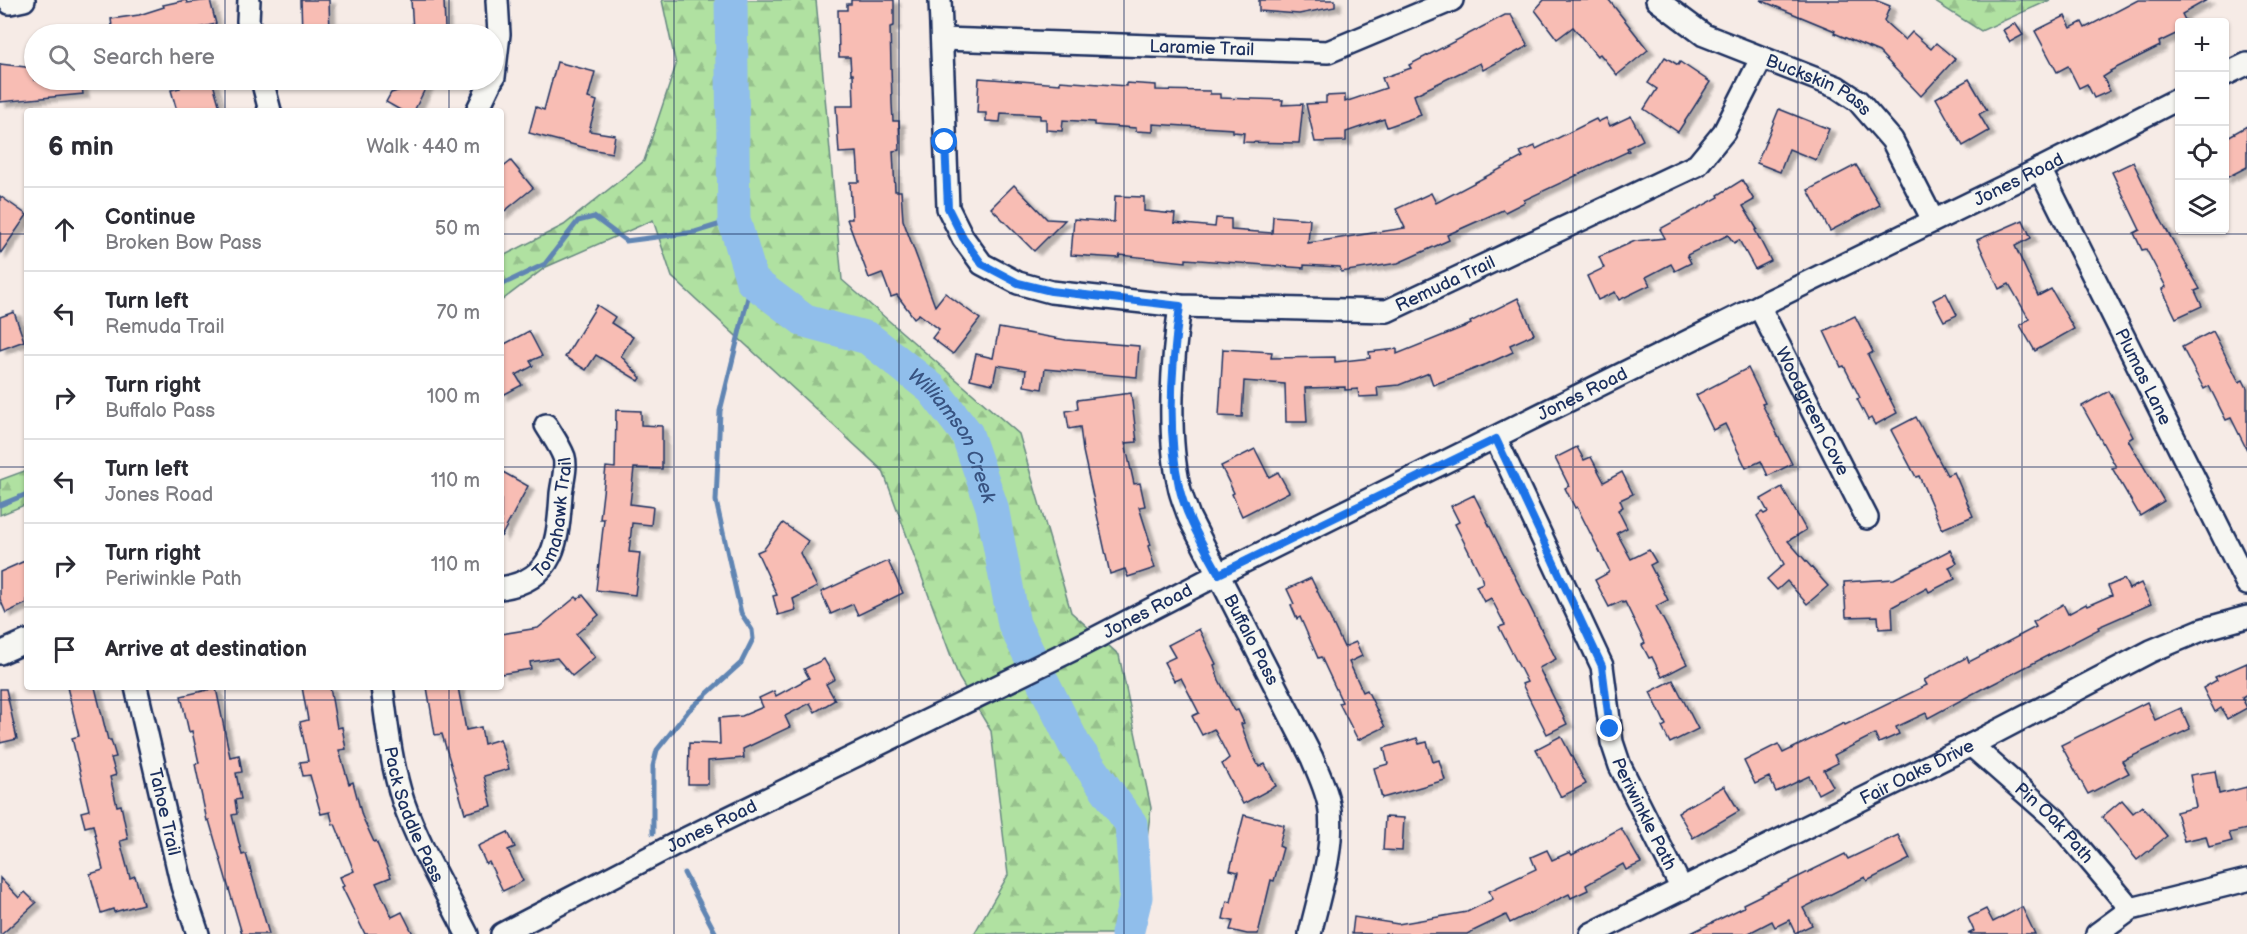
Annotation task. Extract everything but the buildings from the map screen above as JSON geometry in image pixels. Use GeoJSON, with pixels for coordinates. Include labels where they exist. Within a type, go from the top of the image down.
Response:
{"type":"FeatureCollection","features":[{"type":"Feature","properties":{"kind":"street"},"geometry":{"type":"LineString","coordinates":[[249,0],[249,24]]}},
{"type":"Feature","properties":{"kind":"street"},"geometry":{"type":"LineString","coordinates":[[497,0],[498,24]]}},
{"type":"Feature","properties":{"kind":"street"},"geometry":{"type":"LineString","coordinates":[[939,0],[942,39]]}},
{"type":"Feature","properties":{"kind":"street","name":"Laramie Trail"},"geometry":{"type":"LineString","coordinates":[[942,39],[1328,52],[1452,0]]}},
{"type":"Feature","properties":{"kind":"street","name":"Buckskin Pass"},"geometry":{"type":"LineString","coordinates":[[1658,0],[1704,35],[1837,87],[1858,101],[1875,118],[1892,141],[1933,220]]}},
{"type":"Feature","properties":{"kind":"street","name":"Remuda Trail"},"geometry":{"type":"LineString","coordinates":[[942,39],[948,208],[963,238],[982,264],[1018,283],[1051,291],[1180,306],[1387,311],[1697,165],[1724,132],[1761,59]]}},
{"type":"Feature","properties":{"kind":"street"},"geometry":{"type":"LineString","coordinates":[[2229,73],[2247,64]]}},
{"type":"Feature","properties":{"kind":"street"},"geometry":{"type":"LineString","coordinates":[[265,90],[269,108]]}},
{"type":"Feature","properties":{"kind":"street"},"geometry":{"type":"LineString","coordinates":[[478,108],[487,90]]}},
{"type":"Feature","properties":{"kind":"street","name":"Jones Road"},"geometry":{"type":"LineString","coordinates":[[502,934],[675,844],[1076,648],[1219,574],[1496,439],[2175,101]]}},
{"type":"Feature","properties":{"kind":"street","name":"Plumas Lane"},"geometry":{"type":"LineString","coordinates":[[2040,169],[2247,584]]}},
{"type":"Feature","properties":{"kind":"street","name":"Buffalo Pass"},"geometry":{"type":"LineString","coordinates":[[1180,306],[1173,375],[1173,444],[1179,487],[1189,517],[1312,758],[1323,783],[1330,810],[1328,856],[1310,934]]}},
{"type":"Feature","properties":{"kind":"street","name":"Woodgreen Cove"},"geometry":{"type":"LineString","coordinates":[[1759,306],[1867,518]]}},
{"type":"Feature","properties":{"kind":"street","name":"Tomahawk Trail"},"geometry":{"type":"LineString","coordinates":[[504,587],[527,579],[544,566],[554,549],[559,529],[564,459],[546,425]]}},
{"type":"Feature","properties":{"kind":"street","name":"Periwinkle Path"},"geometry":{"type":"LineString","coordinates":[[1496,439],[1602,666],[1612,742],[1620,766],[1682,889]]}},
{"type":"Feature","properties":{"kind":"street","name":"Fair Oaks Drive"},"geometry":{"type":"LineString","coordinates":[[1591,934],[1971,745],[2151,651],[2204,629],[2247,617]]}},
{"type":"Feature","properties":{"kind":"street"},"geometry":{"type":"LineString","coordinates":[[0,652],[24,642]]}},
{"type":"Feature","properties":{"kind":"street","name":"Tahoe Trail"},"geometry":{"type":"LineString","coordinates":[[137,690],[182,886],[198,934]]}},
{"type":"Feature","properties":{"kind":"street","name":"Pack Saddle Pass"},"geometry":{"type":"LineString","coordinates":[[382,690],[393,767],[403,801],[414,829],[467,934]]}},
{"type":"Feature","properties":{"kind":"street","name":"Pin Oak Path"},"geometry":{"type":"LineString","coordinates":[[1971,745],[2055,819],[2131,909]]}},
{"type":"Feature","properties":{"kind":"street"},"geometry":{"type":"LineString","coordinates":[[2097,934],[2131,909],[2247,880]]}},
{"type":"Feature","properties":{"kind":"green space"},"geometry":{"type":"Polygon","coordinates":[[[662,0],[816,0],[842,280],[1019,434],[1071,612],[1119,655],[1151,808],[1134,934],[974,934],[1008,875],[991,731],[959,678],[883,471],[672,277],[653,220],[546,267],[504,299],[504,255],[564,225],[644,161],[676,65],[662,0]]]}},
{"type":"Feature","properties":{"kind":"green space"},"geometry":{"type":"Polygon","coordinates":[[[1932,0],[2050,0],[1981,31],[1932,0]]]}},
{"type":"Feature","properties":{"kind":"green space"},"geometry":{"type":"Polygon","coordinates":[[[24,471],[24,505],[0,515],[0,480],[24,471]]]}},
{"type":"Feature","properties":{"kind":"waterway","name":"Williamson Creek"},"geometry":{"type":"LineString","coordinates":[[731,0],[734,220],[752,281],[805,321],[868,338],[932,389],[967,434],[992,507],[1014,624],[1074,744],[1131,824],[1136,897],[1127,934]]}},
{"type":"Feature","properties":{"kind":"waterway"},"geometry":{"type":"LineString","coordinates":[[504,284],[545,264],[578,221],[594,217],[626,241],[695,232],[734,220]]}},
{"type":"Feature","properties":{"kind":"waterway"},"geometry":{"type":"LineString","coordinates":[[653,833],[653,766],[657,750],[689,710],[741,663],[753,639],[752,630],[741,613],[716,501],[720,411],[752,281]]}},
{"type":"Feature","properties":{"kind":"waterway"},"geometry":{"type":"LineString","coordinates":[[0,505],[24,495]]}},
{"type":"Feature","properties":{"kind":"waterway"},"geometry":{"type":"LineString","coordinates":[[684,873],[716,934]]}},
{"type":"Feature","properties":{"kind":"route"},"geometry":{"type":"LineString","coordinates":[[945,142],[948,208],[963,238],[982,264],[1018,283],[1051,291],[1180,306],[1174,351],[1173,444],[1179,487],[1189,517],[1219,574],[1496,439],[1593,643],[1602,666],[1610,729]]}}]}
